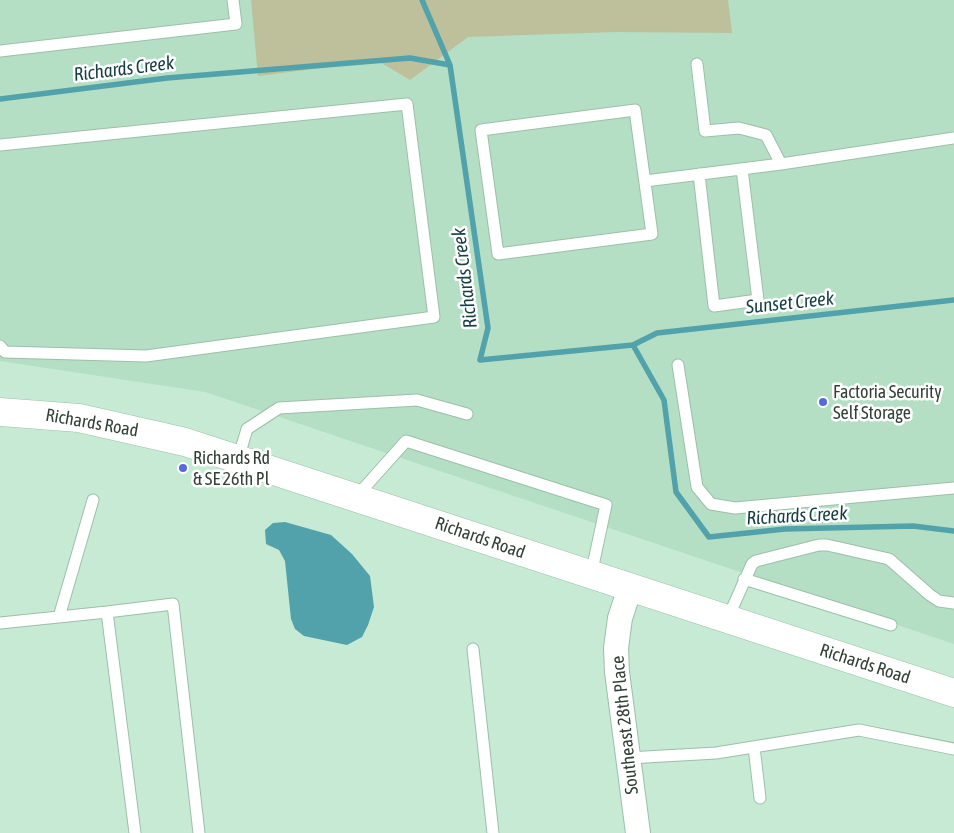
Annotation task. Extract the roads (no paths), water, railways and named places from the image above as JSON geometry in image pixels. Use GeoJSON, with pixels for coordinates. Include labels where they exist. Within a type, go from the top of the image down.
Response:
{"type":"FeatureCollection","features":[{"type":"Feature","properties":{"kind":"main road","name":"Richards Road"},"geometry":{"type":"LineString","coordinates":[[0,412],[78,418],[185,442],[356,496],[727,620],[954,692]]}},
{"type":"Feature","properties":{"kind":"street","name":"Southeast 28th Place"},"geometry":{"type":"LineString","coordinates":[[630,588],[620,618],[616,648],[617,672],[638,833]]}},
{"type":"Feature","properties":{"kind":"lane"},"geometry":{"type":"LineString","coordinates":[[0,51],[236,24],[233,0]]}},
{"type":"Feature","properties":{"kind":"lane"},"geometry":{"type":"LineString","coordinates":[[698,64],[705,131],[739,128],[766,135],[781,164]]}},
{"type":"Feature","properties":{"kind":"lane"},"geometry":{"type":"LineString","coordinates":[[0,145],[407,104],[434,317],[146,356],[5,352],[0,346]]}},
{"type":"Feature","properties":{"kind":"lane"},"geometry":{"type":"LineString","coordinates":[[635,110],[645,181],[652,234],[498,254],[481,130],[635,110]]}},
{"type":"Feature","properties":{"kind":"lane"},"geometry":{"type":"LineString","coordinates":[[645,181],[781,164],[954,138]]}},
{"type":"Feature","properties":{"kind":"lane"},"geometry":{"type":"LineString","coordinates":[[699,174],[714,306],[758,300],[742,168]]}},
{"type":"Feature","properties":{"kind":"lane"},"geometry":{"type":"LineString","coordinates":[[678,365],[697,487],[711,504],[735,508],[954,488]]}},
{"type":"Feature","properties":{"kind":"lane"},"geometry":{"type":"LineString","coordinates":[[238,458],[247,429],[279,408],[417,400],[467,414]]}},
{"type":"Feature","properties":{"kind":"lane"},"geometry":{"type":"LineString","coordinates":[[356,496],[406,440],[606,505],[591,575]]}},
{"type":"Feature","properties":{"kind":"lane"},"geometry":{"type":"LineString","coordinates":[[59,618],[93,500]]}},
{"type":"Feature","properties":{"kind":"lane"},"geometry":{"type":"LineString","coordinates":[[727,620],[749,566],[756,562],[819,545],[827,545],[889,559],[930,595],[939,600],[954,603]]}},
{"type":"Feature","properties":{"kind":"lane"},"geometry":{"type":"LineString","coordinates":[[744,579],[891,625]]}},
{"type":"Feature","properties":{"kind":"lane"},"geometry":{"type":"LineString","coordinates":[[0,623],[173,604],[199,833]]}},
{"type":"Feature","properties":{"kind":"lane"},"geometry":{"type":"LineString","coordinates":[[107,612],[135,833]]}},
{"type":"Feature","properties":{"kind":"lane"},"geometry":{"type":"LineString","coordinates":[[473,649],[493,833]]}},
{"type":"Feature","properties":{"kind":"lane"},"geometry":{"type":"LineString","coordinates":[[628,758],[716,753],[859,730],[954,749]]}},
{"type":"Feature","properties":{"kind":"lane"},"geometry":{"type":"LineString","coordinates":[[754,747],[760,798]]}},
{"type":"Feature","properties":{"kind":"water"},"geometry":{"type":"Polygon","coordinates":[[[285,522],[331,535],[352,554],[370,576],[374,607],[362,637],[347,645],[304,636],[295,629],[291,619],[285,561],[279,550],[266,544],[265,530],[273,523],[285,522]]]}},
{"type":"Feature","properties":{"kind":"waterway"},"geometry":{"type":"LineString","coordinates":[[422,0],[450,65]]}},
{"type":"Feature","properties":{"kind":"waterway","name":"Richards Creek"},"geometry":{"type":"LineString","coordinates":[[0,99],[167,78],[410,58],[450,65],[488,328],[480,360],[633,345],[664,400],[676,492],[709,537],[785,529],[913,526],[954,531]]}},
{"type":"Feature","properties":{"kind":"waterway","name":"Sunset Creek"},"geometry":{"type":"LineString","coordinates":[[633,345],[657,333],[954,300]]}},
{"type":"Feature","properties":{"kind":"place","name":"Factoria Security Self Storage"},"geometry":{"type":"Point","coordinates":[823,402]}},
{"type":"Feature","properties":{"kind":"place","name":"Richards Rd & SE 26th Pl"},"geometry":{"type":"Point","coordinates":[183,468]}}]}
